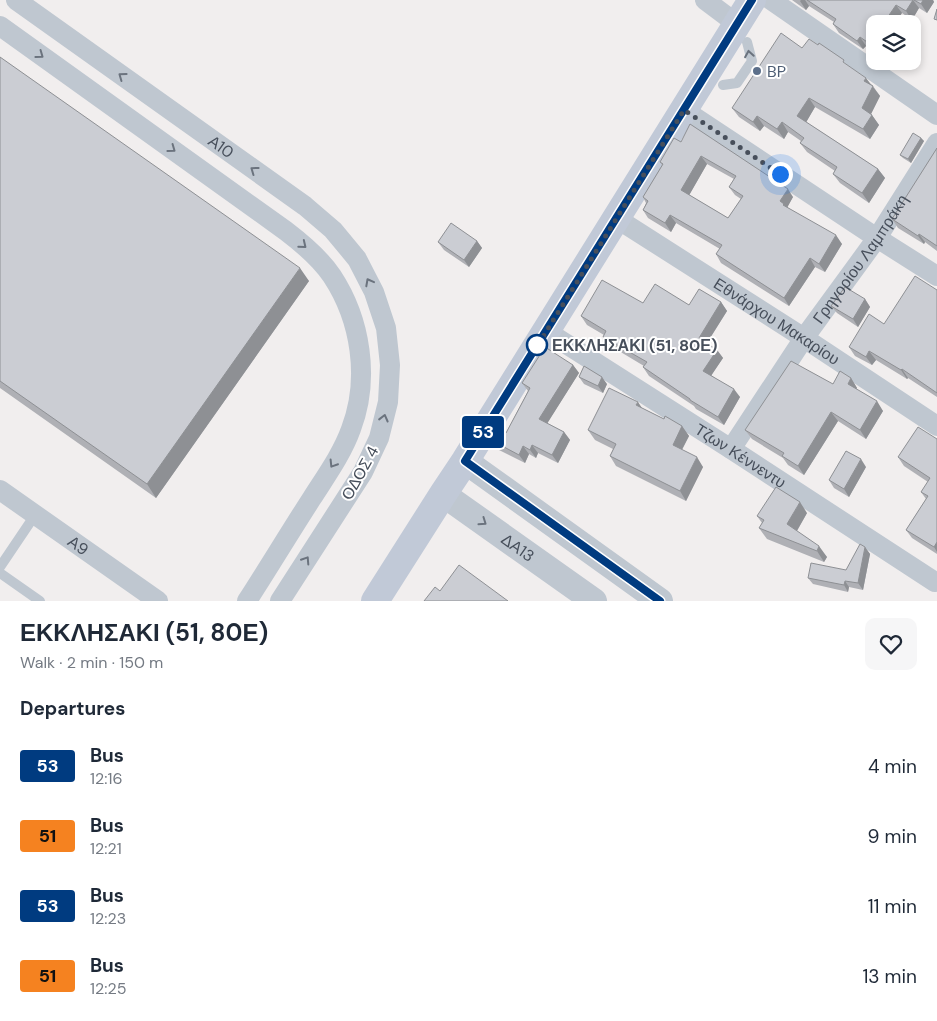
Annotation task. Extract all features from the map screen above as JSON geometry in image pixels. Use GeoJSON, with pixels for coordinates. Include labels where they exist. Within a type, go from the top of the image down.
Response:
{"type":"FeatureCollection","features":[{"type":"Feature","properties":{"kind":"main road"},"geometry":{"type":"LineString","coordinates":[[375,601],[465,461],[684,110],[742,33],[752,0]]}},
{"type":"Feature","properties":{"kind":"street","name":"Α10"},"geometry":{"type":"LineString","coordinates":[[16,0],[305,206],[333,230],[357,259],[374,292],[386,328]]}},
{"type":"Feature","properties":{"kind":"street"},"geometry":{"type":"LineString","coordinates":[[705,0],[742,33]]}},
{"type":"Feature","properties":{"kind":"street"},"geometry":{"type":"LineString","coordinates":[[771,0],[937,115]]}},
{"type":"Feature","properties":{"kind":"street","name":"Α10"},"geometry":{"type":"LineString","coordinates":[[0,26],[286,231],[311,251],[332,276],[344,296],[358,334]]}},
{"type":"Feature","properties":{"kind":"street"},"geometry":{"type":"LineString","coordinates":[[684,110],[937,276]]}},
{"type":"Feature","properties":{"kind":"street","name":"Γρηγορίου Λαμπράκη"},"geometry":{"type":"LineString","coordinates":[[731,448],[804,338],[877,238],[937,143]]}},
{"type":"Feature","properties":{"kind":"street","name":"Εθνάρχου Μακαρίου"},"geometry":{"type":"LineString","coordinates":[[616,218],[804,338],[937,426]]}},
{"type":"Feature","properties":{"kind":"street","name":"ΟΔΟΣ 4"},"geometry":{"type":"LineString","coordinates":[[280,601],[363,472],[379,438],[388,402],[390,374],[386,328]]}},
{"type":"Feature","properties":{"kind":"street","name":"Τζων Κέννεντυ"},"geometry":{"type":"LineString","coordinates":[[546,331],[731,448],[935,582]]}},
{"type":"Feature","properties":{"kind":"street","name":"ΟΔΟΣ 4"},"geometry":{"type":"LineString","coordinates":[[247,601],[338,457],[352,428],[360,398],[362,365],[358,334]]}},
{"type":"Feature","properties":{"kind":"street"},"geometry":{"type":"LineString","coordinates":[[465,461],[660,601]]}},
{"type":"Feature","properties":{"kind":"street","name":"Α9"},"geometry":{"type":"LineString","coordinates":[[0,490],[158,601]]}},
{"type":"Feature","properties":{"kind":"street","name":"ΔΑ13"},"geometry":{"type":"LineString","coordinates":[[443,494],[594,601]]}},
{"type":"Feature","properties":{"kind":"lane"},"geometry":{"type":"LineString","coordinates":[[723,85],[737,83],[752,61],[742,33]]}},
{"type":"Feature","properties":{"kind":"lane"},"geometry":{"type":"LineString","coordinates":[[0,567],[35,515]]}},
{"type":"Feature","properties":{"kind":"lane"},"geometry":{"type":"LineString","coordinates":[[0,573],[40,601]]}},
{"type":"Feature","properties":{"kind":"building"},"geometry":{"type":"Polygon","coordinates":[[[807,0],[913,0],[906,11],[896,5],[889,15],[866,15],[866,41],[860,37],[857,41],[833,24],[836,19],[807,0]]]}},
{"type":"Feature","properties":{"kind":"building"},"geometry":{"type":"Polygon","coordinates":[[[914,0],[923,0],[921,4],[914,0]]]}},
{"type":"Feature","properties":{"kind":"building"},"geometry":{"type":"Polygon","coordinates":[[[937,9],[937,20],[934,19],[937,9]]]}},
{"type":"Feature","properties":{"kind":"building"},"geometry":{"type":"Polygon","coordinates":[[[781,33],[802,48],[809,39],[818,45],[819,43],[844,60],[843,62],[866,78],[864,81],[873,86],[862,108],[872,115],[863,129],[809,98],[797,116],[878,169],[862,193],[833,174],[837,167],[800,143],[804,138],[782,122],[777,129],[757,116],[753,122],[732,108],[781,33]]]}},
{"type":"Feature","properties":{"kind":"building"},"geometry":{"type":"Polygon","coordinates":[[[0,57],[300,268],[147,484],[0,381],[0,57]]]}},
{"type":"Feature","properties":{"kind":"building"},"geometry":{"type":"Polygon","coordinates":[[[690,124],[788,189],[780,201],[783,205],[836,235],[819,264],[810,258],[784,298],[716,254],[722,245],[670,215],[665,223],[643,210],[648,201],[643,197],[663,164],[660,162],[674,138],[681,142],[690,124]],[[701,156],[681,190],[728,218],[743,196],[729,187],[736,176],[701,156]]]}},
{"type":"Feature","properties":{"kind":"building"},"geometry":{"type":"Polygon","coordinates":[[[913,133],[921,138],[908,159],[900,155],[913,133]]]}},
{"type":"Feature","properties":{"kind":"building"},"geometry":{"type":"Polygon","coordinates":[[[937,148],[937,246],[892,219],[937,148]]]}},
{"type":"Feature","properties":{"kind":"building"},"geometry":{"type":"Polygon","coordinates":[[[451,223],[477,241],[464,260],[438,242],[451,223]]]}},
{"type":"Feature","properties":{"kind":"building"},"geometry":{"type":"Polygon","coordinates":[[[915,276],[937,290],[937,393],[902,369],[869,351],[866,357],[849,347],[869,314],[884,324],[915,276]]]}},
{"type":"Feature","properties":{"kind":"building"},"geometry":{"type":"Polygon","coordinates":[[[602,280],[643,303],[655,284],[689,305],[699,289],[721,302],[699,338],[717,350],[703,371],[734,389],[718,417],[643,367],[647,362],[603,337],[606,331],[581,316],[602,280]]]}},
{"type":"Feature","properties":{"kind":"building"},"geometry":{"type":"Polygon","coordinates":[[[845,287],[865,299],[853,319],[831,306],[845,287]]]}},
{"type":"Feature","properties":{"kind":"building"},"geometry":{"type":"Polygon","coordinates":[[[545,347],[573,365],[539,419],[564,432],[552,455],[532,445],[530,450],[523,446],[519,455],[491,440],[497,429],[506,433],[530,388],[522,383],[545,347]]]}},
{"type":"Feature","properties":{"kind":"building"},"geometry":{"type":"Polygon","coordinates":[[[791,361],[833,384],[840,371],[851,378],[848,384],[877,401],[860,430],[831,412],[798,466],[782,456],[784,453],[745,430],[791,361]]]}},
{"type":"Feature","properties":{"kind":"building"},"geometry":{"type":"Polygon","coordinates":[[[584,366],[602,377],[598,386],[579,377],[584,366]]]}},
{"type":"Feature","properties":{"kind":"building"},"geometry":{"type":"Polygon","coordinates":[[[609,388],[638,402],[636,405],[664,419],[665,416],[682,426],[673,445],[697,457],[680,491],[610,456],[616,444],[588,430],[609,388]]]}},
{"type":"Feature","properties":{"kind":"building"},"geometry":{"type":"Polygon","coordinates":[[[918,427],[937,439],[937,542],[934,547],[906,530],[928,496],[921,492],[930,478],[898,457],[918,427]]]}},
{"type":"Feature","properties":{"kind":"building"},"geometry":{"type":"Polygon","coordinates":[[[846,451],[861,459],[844,489],[829,480],[846,451]]]}},
{"type":"Feature","properties":{"kind":"building"},"geometry":{"type":"Polygon","coordinates":[[[776,487],[800,502],[787,524],[819,546],[817,551],[759,528],[764,520],[757,516],[776,487]]]}},
{"type":"Feature","properties":{"kind":"building"},"geometry":{"type":"Polygon","coordinates":[[[860,544],[865,547],[858,583],[845,581],[844,585],[808,578],[811,563],[846,570],[860,544]]]}},
{"type":"Feature","properties":{"kind":"building"},"geometry":{"type":"Polygon","coordinates":[[[459,565],[508,601],[424,601],[435,587],[440,591],[459,565]]]}},
{"type":"Feature","properties":{"kind":"bus line","name":"53"},"geometry":{"type":"LineString","coordinates":[[660,601],[465,461],[752,0]]}},
{"type":"Feature","properties":{"kind":"place","name":"BP"},"geometry":{"type":"Point","coordinates":[757,71]}},
{"type":"Feature","properties":{"kind":"place","name":"ΕΚΚΛΗΣΑΚΙ (51, 80Ε)"},"geometry":{"type":"Point","coordinates":[537,345]}},
{"type":"Feature","properties":{"kind":"route"},"geometry":{"type":"LineString","coordinates":[[537,345],[536,348],[684,110],[780,174]]}}]}
